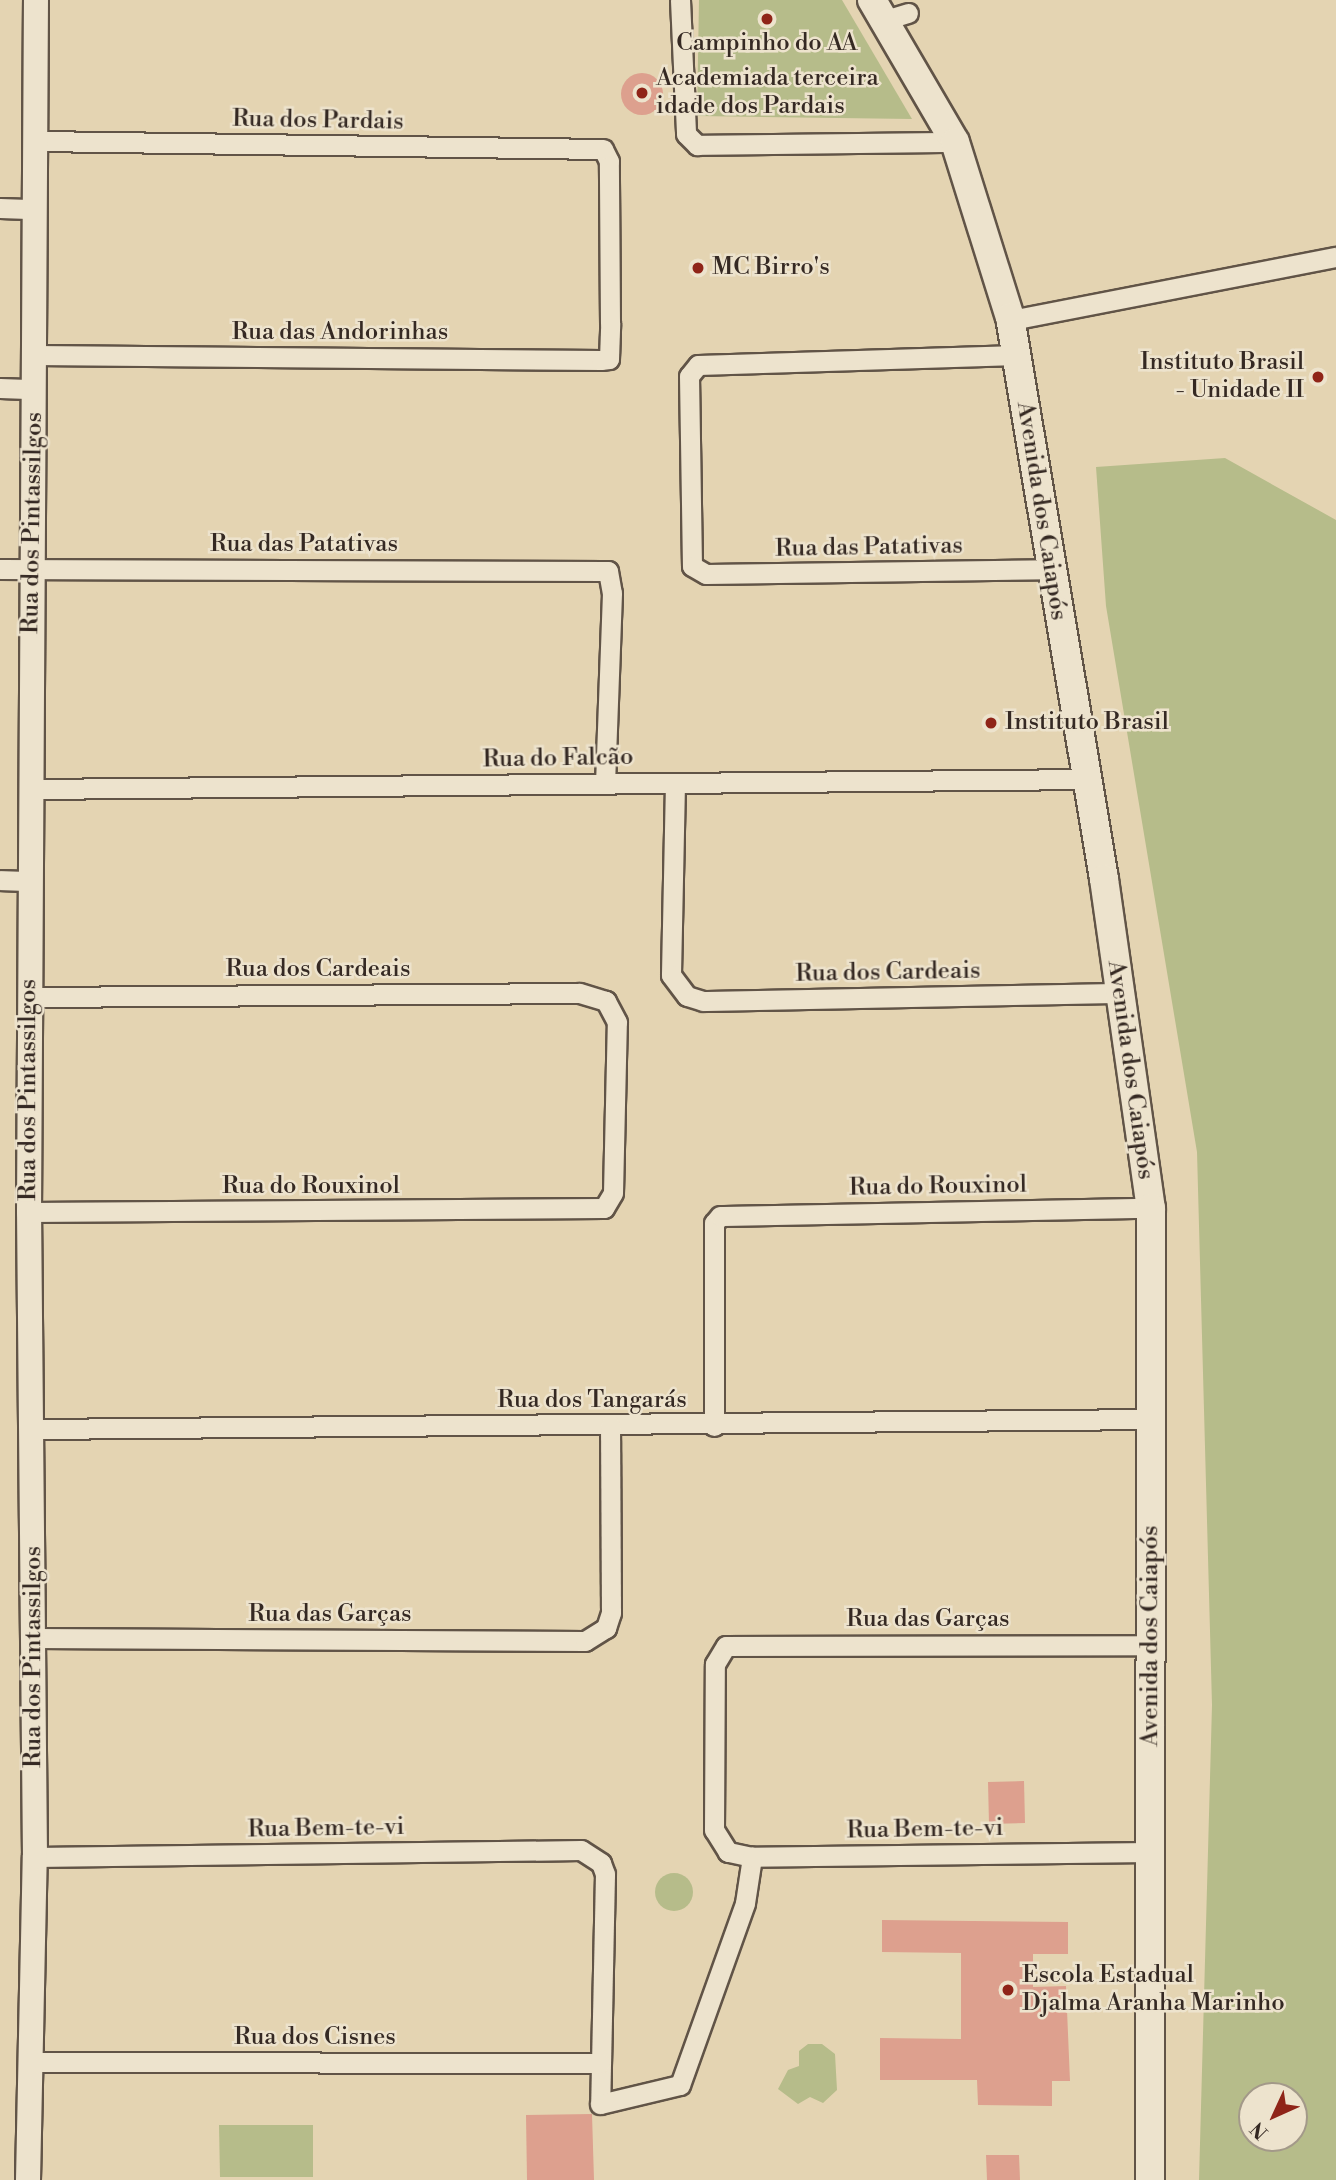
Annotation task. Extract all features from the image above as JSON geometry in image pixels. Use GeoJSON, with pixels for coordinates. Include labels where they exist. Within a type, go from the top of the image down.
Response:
{"type":"FeatureCollection","features":[{"type":"Feature","properties":{"kind":"main road","name":"Avenida dos Caiapós"},"geometry":{"type":"LineString","coordinates":[[889,11],[955,142],[1011,320],[1048,569],[1084,779],[1151,1208],[1150,2180]]}},
{"type":"Feature","properties":{"kind":"street","name":"Rua dos Pintassilgos"},"geometry":{"type":"LineString","coordinates":[[28,2180],[35,1857],[29,1212],[36,0]]}},
{"type":"Feature","properties":{"kind":"street"},"geometry":{"type":"LineString","coordinates":[[680,0],[686,134],[704,147],[955,142]]}},
{"type":"Feature","properties":{"kind":"street","name":"Rua dos Pardais"},"geometry":{"type":"LineString","coordinates":[[35,141],[600,149],[609,161],[610,323]]}},
{"type":"Feature","properties":{"kind":"street"},"geometry":{"type":"LineString","coordinates":[[0,208],[35,209]]}},
{"type":"Feature","properties":{"kind":"street"},"geometry":{"type":"LineString","coordinates":[[1011,320],[1336,257]]}},
{"type":"Feature","properties":{"kind":"street","name":"Rua das Andorinhas"},"geometry":{"type":"LineString","coordinates":[[34,355],[601,360],[609,359],[610,323]]}},
{"type":"Feature","properties":{"kind":"street","name":"Rua das Patativas"},"geometry":{"type":"LineString","coordinates":[[1017,355],[704,363],[689,376],[692,566],[706,574],[1048,569]]}},
{"type":"Feature","properties":{"kind":"street"},"geometry":{"type":"LineString","coordinates":[[0,387],[34,389]]}},
{"type":"Feature","properties":{"kind":"street","name":"Rua das Patativas"},"geometry":{"type":"LineString","coordinates":[[0,569],[608,571],[612,593],[605,783]]}},
{"type":"Feature","properties":{"kind":"street","name":"Rua do Falcão"},"geometry":{"type":"LineString","coordinates":[[32,789],[1084,779]]}},
{"type":"Feature","properties":{"kind":"street","name":"Rua dos Cardeais"},"geometry":{"type":"LineString","coordinates":[[675,783],[671,975],[687,996],[703,1001],[1118,993]]}},
{"type":"Feature","properties":{"kind":"street"},"geometry":{"type":"LineString","coordinates":[[0,880],[31,881]]}},
{"type":"Feature","properties":{"kind":"street","name":"Rua dos Cardeais"},"geometry":{"type":"LineString","coordinates":[[30,997],[579,993],[606,1001],[617,1022],[613,1193],[604,1208],[594,1211]]}},
{"type":"Feature","properties":{"kind":"street","name":"Rua do Rouxinol"},"geometry":{"type":"LineString","coordinates":[[714,1426],[714,1223],[725,1215],[1151,1208]]}},
{"type":"Feature","properties":{"kind":"street","name":"Rua do Rouxinol"},"geometry":{"type":"LineString","coordinates":[[29,1212],[594,1211]]}},
{"type":"Feature","properties":{"kind":"street","name":"Rua dos Tangarás"},"geometry":{"type":"LineString","coordinates":[[33,1429],[714,1426],[1151,1419]]}},
{"type":"Feature","properties":{"kind":"street","name":"Rua das Garças"},"geometry":{"type":"LineString","coordinates":[[35,1638],[585,1641],[606,1628],[611,1613],[610,1425]]}},
{"type":"Feature","properties":{"kind":"street","name":"Rua das Garças"},"geometry":{"type":"LineString","coordinates":[[714,1830],[715,1664],[726,1646],[1151,1645]]}},
{"type":"Feature","properties":{"kind":"street","name":"Rua Bem-te-vi"},"geometry":{"type":"LineString","coordinates":[[714,1830],[728,1852],[752,1857],[1150,1852]]}},
{"type":"Feature","properties":{"kind":"street","name":"Rua Bem-te-vi"},"geometry":{"type":"LineString","coordinates":[[35,1857],[581,1850],[601,1863],[605,1874],[600,2063]]}},
{"type":"Feature","properties":{"kind":"street"},"geometry":{"type":"LineString","coordinates":[[600,2063],[600,2105],[680,2085],[745,1903],[752,1857]]}},
{"type":"Feature","properties":{"kind":"street","name":"Rua dos Cisnes"},"geometry":{"type":"LineString","coordinates":[[29,2062],[600,2063]]}},
{"type":"Feature","properties":{"kind":"green space"},"geometry":{"type":"Polygon","coordinates":[[[699,0],[842,0],[912,119],[697,116],[699,0]]]}},
{"type":"Feature","properties":{"kind":"green space"},"geometry":{"type":"Polygon","coordinates":[[[1225,458],[1336,520],[1336,2180],[1199,2180],[1212,1705],[1197,1152],[1106,606],[1096,467],[1225,458]]]}},
{"type":"Feature","properties":{"kind":"green space"},"geometry":{"type":"Polygon","coordinates":[[[674,1873],[688,1878],[693,1892],[688,1906],[674,1911],[660,1906],[655,1892],[660,1878],[674,1873]]]}},
{"type":"Feature","properties":{"kind":"green space"},"geometry":{"type":"Polygon","coordinates":[[[808,2044],[822,2044],[835,2054],[837,2090],[823,2103],[810,2097],[798,2104],[778,2089],[788,2070],[799,2066],[799,2051],[808,2044]]]}},
{"type":"Feature","properties":{"kind":"green space"},"geometry":{"type":"Polygon","coordinates":[[[219,2125],[313,2125],[313,2177],[220,2177],[219,2125]]]}},
{"type":"Feature","properties":{"kind":"building","name":"Academiada terceira idade dos Pardais"},"geometry":{"type":"Polygon","coordinates":[[[642,73],[657,79],[663,94],[657,109],[642,115],[627,109],[621,94],[627,79],[642,73]]]}},
{"type":"Feature","properties":{"kind":"building"},"geometry":{"type":"Polygon","coordinates":[[[1024,1781],[1025,1823],[989,1824],[988,1782],[1024,1781]]]}},
{"type":"Feature","properties":{"kind":"building"},"geometry":{"type":"Polygon","coordinates":[[[882,1920],[1068,1922],[1068,1954],[1033,1954],[1033,1987],[1066,1986],[1070,2081],[1052,2081],[1052,2106],[978,2105],[977,2080],[880,2080],[880,2038],[961,2039],[961,1953],[882,1952],[882,1920]]]}},
{"type":"Feature","properties":{"kind":"building"},"geometry":{"type":"Polygon","coordinates":[[[592,2114],[594,2180],[527,2180],[526,2115],[592,2114]]]}},
{"type":"Feature","properties":{"kind":"building"},"geometry":{"type":"Polygon","coordinates":[[[986,2155],[1019,2155],[1020,2180],[987,2180],[986,2155]]]}},
{"type":"Feature","properties":{"kind":"place","name":"Campinho do AA"},"geometry":{"type":"Point","coordinates":[767,19]}},
{"type":"Feature","properties":{"kind":"place","name":"Academiada terceira idade dos Pardais"},"geometry":{"type":"Point","coordinates":[642,93]}},
{"type":"Feature","properties":{"kind":"place","name":"MC Birro's"},"geometry":{"type":"Point","coordinates":[698,268]}},
{"type":"Feature","properties":{"kind":"place","name":"Instituto Brasil - Unidade II"},"geometry":{"type":"Point","coordinates":[1318,377]}},
{"type":"Feature","properties":{"kind":"place","name":"Instituto Brasil"},"geometry":{"type":"Point","coordinates":[991,723]}},
{"type":"Feature","properties":{"kind":"place","name":"Escola Estadual Djalma Aranha Marinho"},"geometry":{"type":"Point","coordinates":[1008,1990]}}]}
